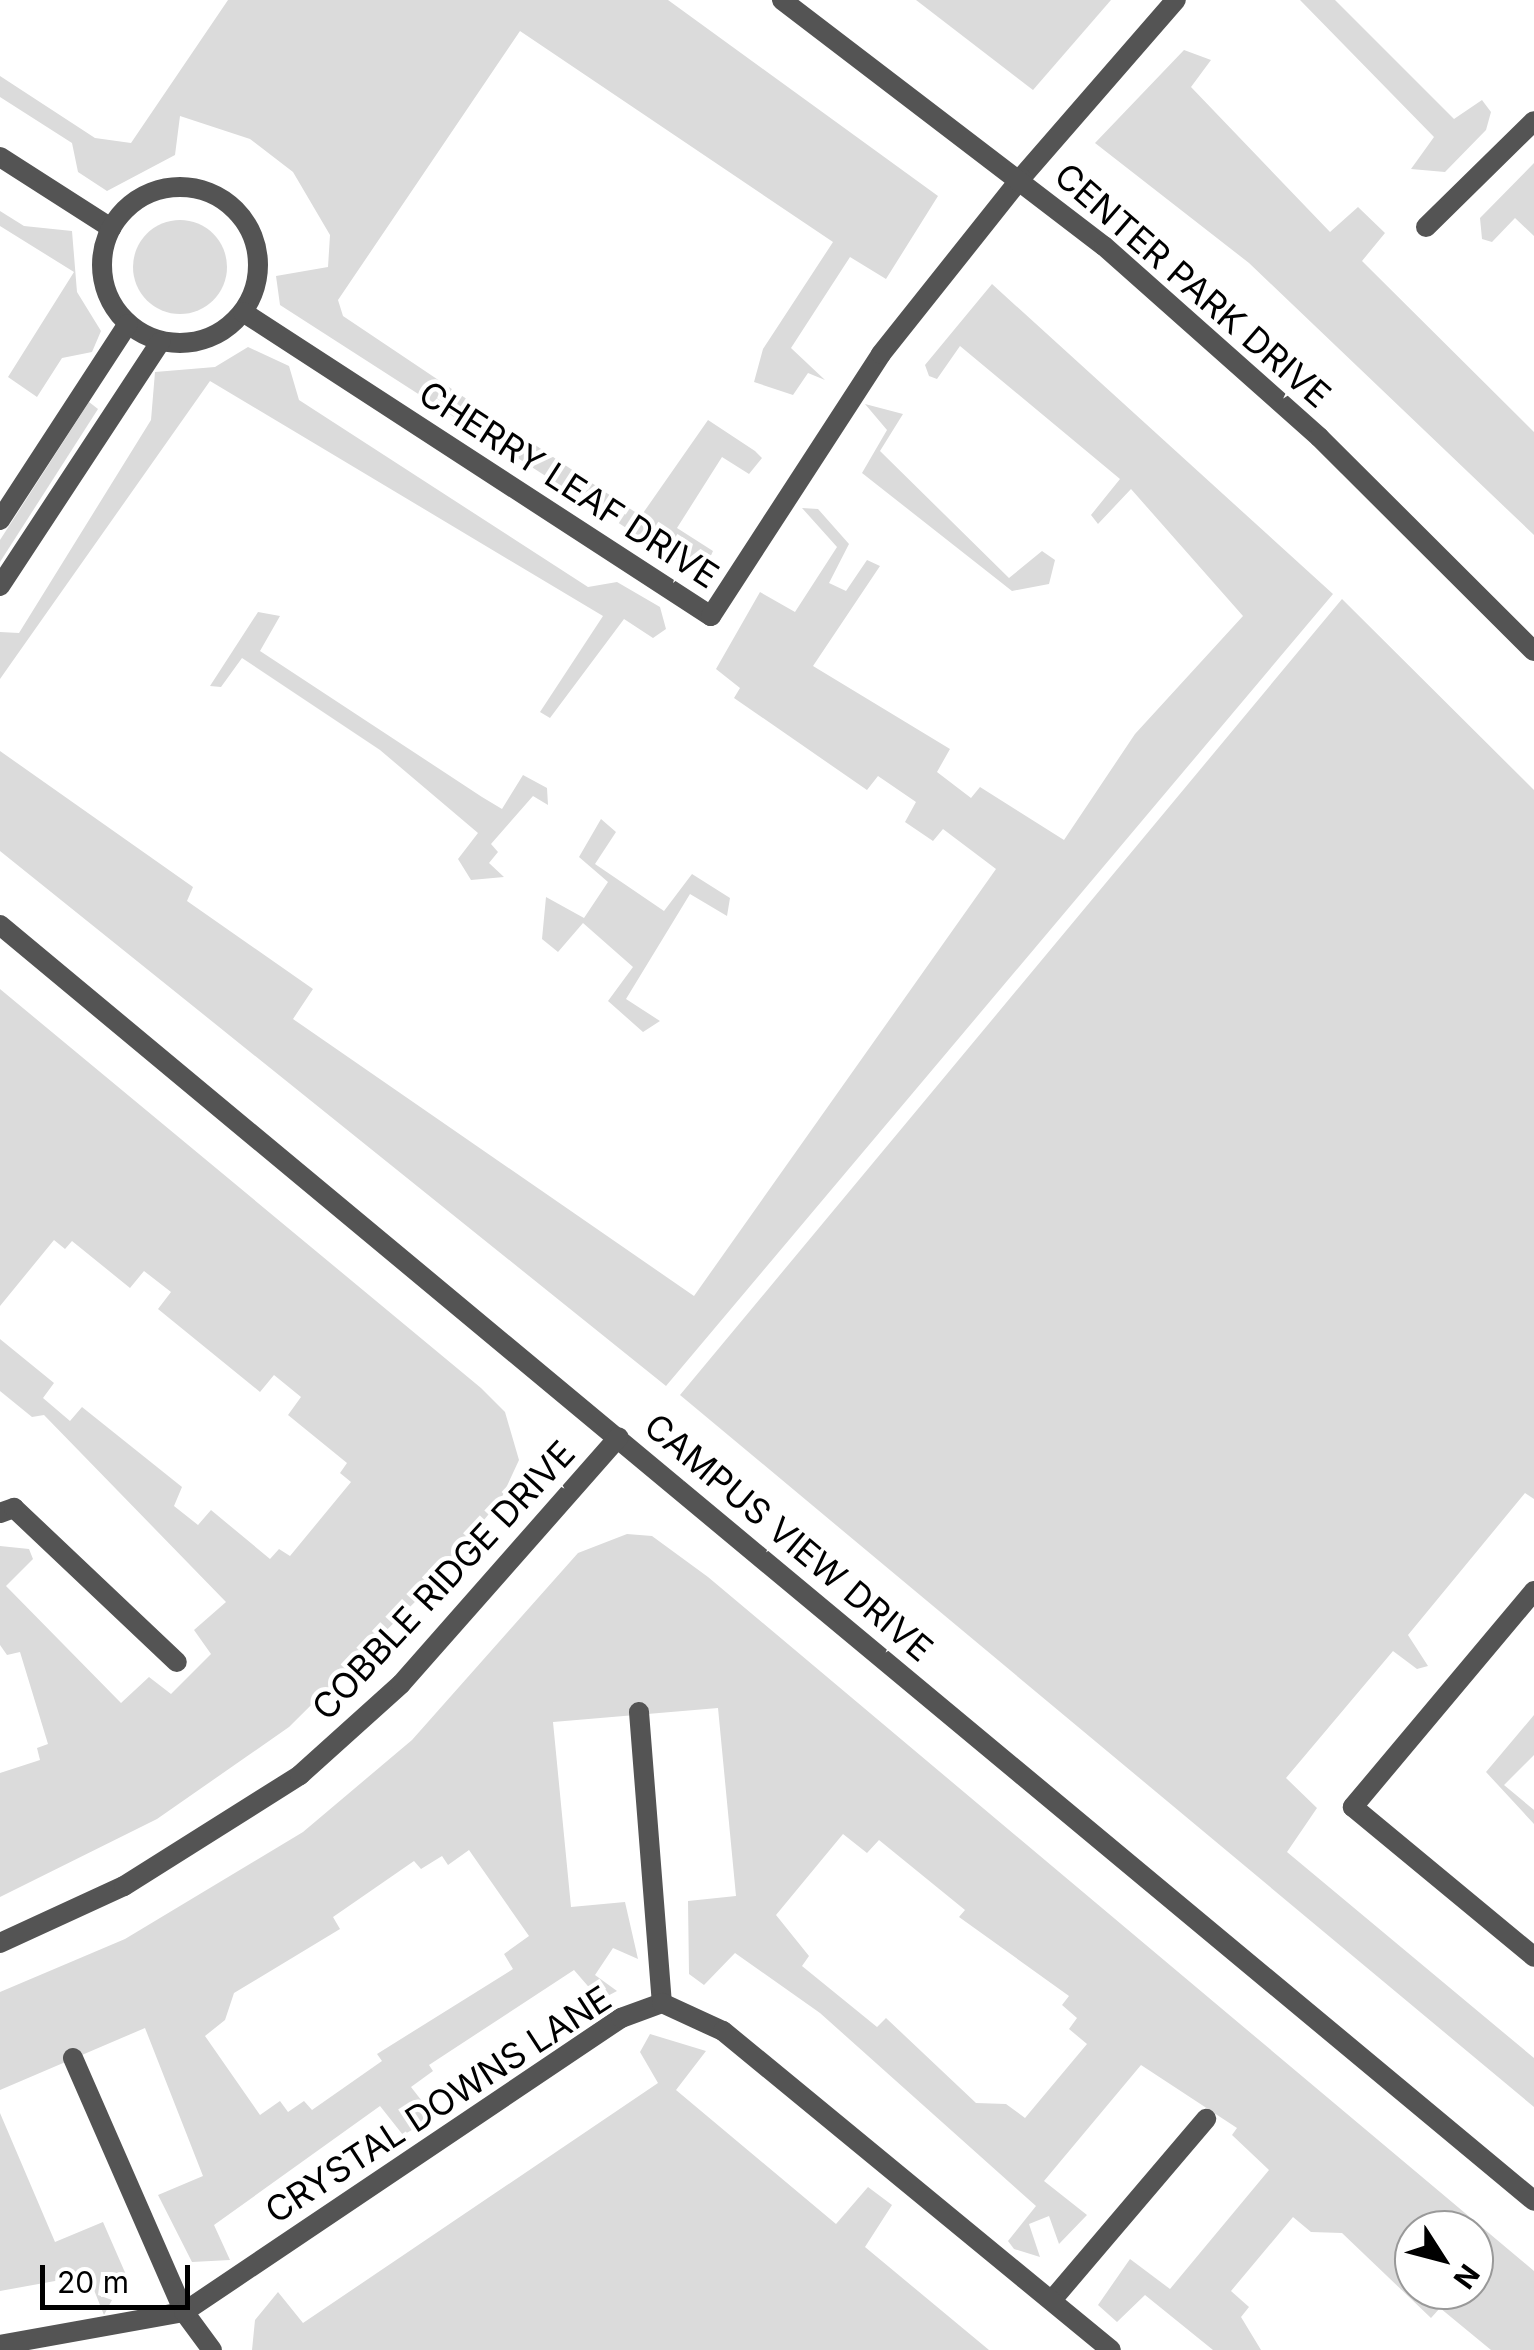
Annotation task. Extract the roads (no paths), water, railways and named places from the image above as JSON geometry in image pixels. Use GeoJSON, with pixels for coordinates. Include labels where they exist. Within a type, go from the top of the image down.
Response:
{"type":"FeatureCollection","features":[{"type":"Feature","properties":{"kind":"street","name":"CENTER PARK DRIVE"},"geometry":{"type":"LineString","coordinates":[[782,0],[1021,178],[1267,390],[1534,651]]}},
{"type":"Feature","properties":{"kind":"street"},"geometry":{"type":"LineString","coordinates":[[1021,178],[1176,0]]}},
{"type":"Feature","properties":{"kind":"street"},"geometry":{"type":"LineString","coordinates":[[1426,227],[1534,121]]}},
{"type":"Feature","properties":{"kind":"street"},"geometry":{"type":"LineString","coordinates":[[0,156],[111,228]]}},
{"type":"Feature","properties":{"kind":"street","name":"CHERRY LEAF DRIVE"},"geometry":{"type":"LineString","coordinates":[[243,312],[712,616],[881,354],[1021,178]]}},
{"type":"Feature","properties":{"kind":"street"},"geometry":{"type":"LineString","coordinates":[[160,188],[222,198],[242,216],[258,253],[243,312],[199,341],[160,342],[128,324],[101,272],[111,228],[160,188]]}},
{"type":"Feature","properties":{"kind":"street"},"geometry":{"type":"LineString","coordinates":[[0,520],[128,324]]}},
{"type":"Feature","properties":{"kind":"street"},"geometry":{"type":"LineString","coordinates":[[0,586],[160,342]]}},
{"type":"Feature","properties":{"kind":"street","name":"CAMPUS VIEW DRIVE"},"geometry":{"type":"LineString","coordinates":[[0,925],[1534,2201]]}},
{"type":"Feature","properties":{"kind":"street","name":"COBBLE RIDGE DRIVE"},"geometry":{"type":"LineString","coordinates":[[0,1942],[124,1886],[300,1774],[401,1684],[619,1437]]}},
{"type":"Feature","properties":{"kind":"street"},"geometry":{"type":"LineString","coordinates":[[5,1506],[177,1662]]}},
{"type":"Feature","properties":{"kind":"street"},"geometry":{"type":"LineString","coordinates":[[1534,1590],[1353,1807],[1534,1958]]}},
{"type":"Feature","properties":{"kind":"street"},"geometry":{"type":"LineString","coordinates":[[639,1712],[662,2003]]}},
{"type":"Feature","properties":{"kind":"street","name":"CRYSTAL DOWNS LANE"},"geometry":{"type":"LineString","coordinates":[[0,2345],[184,2312],[620,2018],[662,2003],[723,2031],[1111,2350]]}},
{"type":"Feature","properties":{"kind":"street"},"geometry":{"type":"LineString","coordinates":[[72,2058],[184,2312],[212,2350]]}},
{"type":"Feature","properties":{"kind":"street"},"geometry":{"type":"LineString","coordinates":[[1052,2300],[1206,2119]]}}]}
